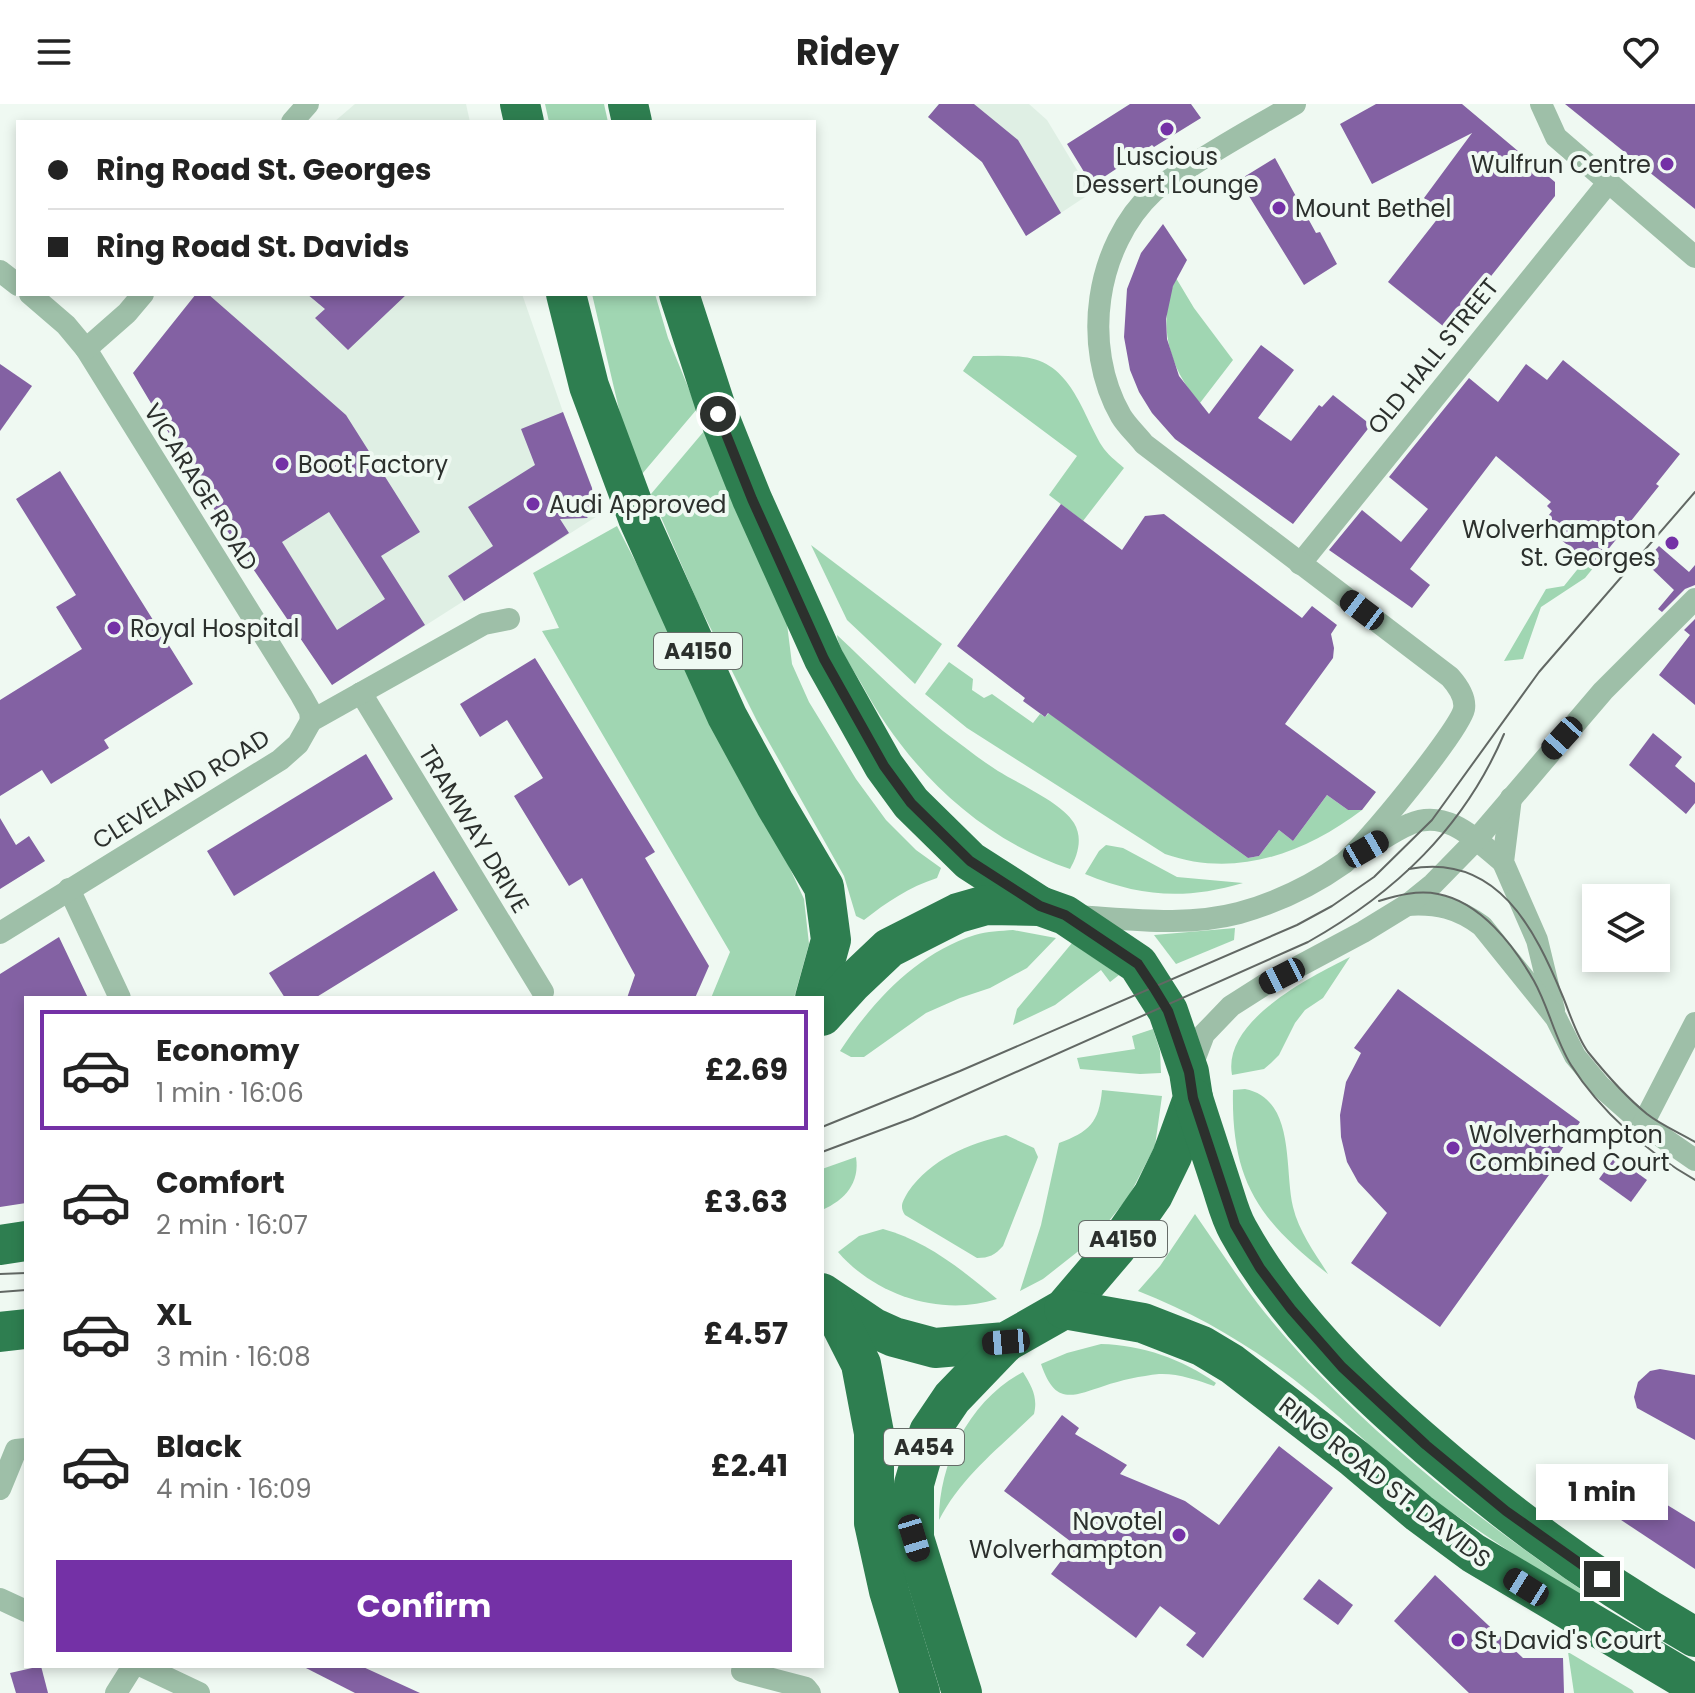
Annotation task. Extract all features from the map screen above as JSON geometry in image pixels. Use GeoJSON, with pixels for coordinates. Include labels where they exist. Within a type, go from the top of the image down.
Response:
{"type":"FeatureCollection","features":[{"type":"Feature","properties":{"kind":"highway","name":"A4150"},"geometry":{"type":"LineString","coordinates":[[566,296],[589,386],[638,518],[727,716],[824,887],[831,940],[816,996]]}},
{"type":"Feature","properties":{"kind":"highway"},"geometry":{"type":"LineString","coordinates":[[680,296],[718,414],[752,499],[824,659],[884,766],[911,803],[970,861],[1138,964],[1168,1011],[1235,1225],[1260,1268],[1291,1309],[1342,1367],[1388,1412],[1506,1511],[1602,1579],[1695,1637]]}},
{"type":"Feature","properties":{"kind":"highway"},"geometry":{"type":"LineString","coordinates":[[824,1014],[889,948],[958,913],[986,905],[1053,911]]}},
{"type":"Feature","properties":{"kind":"highway","name":"A4150"},"geometry":{"type":"LineString","coordinates":[[825,1296],[894,1337],[935,1348],[1006,1342],[1064,1309],[1116,1248],[1153,1195],[1172,1156],[1191,1085]]}},
{"type":"Feature","properties":{"kind":"highway"},"geometry":{"type":"LineString","coordinates":[[0,1245],[24,1241]]}},
{"type":"Feature","properties":{"kind":"highway","name":"A454"},"geometry":{"type":"LineString","coordinates":[[825,1296],[861,1364],[874,1433],[874,1523],[889,1591],[920,1693]]}},
{"type":"Feature","properties":{"kind":"highway","name":"RING ROAD ST. DAVIDS"},"geometry":{"type":"LineString","coordinates":[[1064,1309],[1143,1323],[1202,1346],[1244,1373],[1473,1553],[1695,1685]]}},
{"type":"Feature","properties":{"kind":"highway"},"geometry":{"type":"LineString","coordinates":[[0,1332],[24,1329]]}},
{"type":"Feature","properties":{"kind":"highway","name":"A454"},"geometry":{"type":"LineString","coordinates":[[962,1693],[914,1538],[914,1484],[929,1432],[952,1398],[1006,1342]]}},
{"type":"Feature","properties":{"kind":"street"},"geometry":{"type":"LineString","coordinates":[[294,120],[308,104]]}},
{"type":"Feature","properties":{"kind":"street"},"geometry":{"type":"LineString","coordinates":[[1295,104],[1155,189],[1135,212],[1118,240],[1106,270],[1099,300],[1099,343],[1104,378],[1122,417],[1144,444],[1450,677],[1460,688],[1465,708],[1455,728],[1374,833],[1345,862]]}},
{"type":"Feature","properties":{"kind":"street"},"geometry":{"type":"LineString","coordinates":[[1541,104],[1556,137],[1695,257]]}},
{"type":"Feature","properties":{"kind":"street","name":"OLD HALL STREET"},"geometry":{"type":"LineString","coordinates":[[1300,564],[1608,183]]}},
{"type":"Feature","properties":{"kind":"street"},"geometry":{"type":"LineString","coordinates":[[0,271],[16,283]]}},
{"type":"Feature","properties":{"kind":"street","name":"VICARAGE ROAD"},"geometry":{"type":"LineString","coordinates":[[32,296],[66,325],[86,349],[301,695],[310,711],[311,721]]}},
{"type":"Feature","properties":{"kind":"street"},"geometry":{"type":"LineString","coordinates":[[86,349],[141,296]]}},
{"type":"Feature","properties":{"kind":"street"},"geometry":{"type":"LineString","coordinates":[[1191,1085],[1204,1034],[1231,1006],[1363,932],[1407,905],[1433,884],[1476,840],[1603,691],[1695,599]]}},
{"type":"Feature","properties":{"kind":"street","name":"CLEVELAND ROAD"},"geometry":{"type":"LineString","coordinates":[[0,933],[280,760],[298,744],[311,721],[484,624],[509,619]]}},
{"type":"Feature","properties":{"kind":"street","name":"TRAMWAY DRIVE"},"geometry":{"type":"LineString","coordinates":[[361,693],[543,992]]}},
{"type":"Feature","properties":{"kind":"street"},"geometry":{"type":"LineString","coordinates":[[1503,862],[1512,797]]}},
{"type":"Feature","properties":{"kind":"street"},"geometry":{"type":"LineString","coordinates":[[1053,911],[1192,921],[1238,913],[1279,898],[1410,824],[1427,819],[1451,822],[1503,862],[1537,940],[1556,1018]]}},
{"type":"Feature","properties":{"kind":"street"},"geometry":{"type":"LineString","coordinates":[[69,889],[119,996]]}},
{"type":"Feature","properties":{"kind":"street"},"geometry":{"type":"LineString","coordinates":[[1407,905],[1443,906],[1467,915],[1482,926],[1556,1018],[1575,1056],[1600,1086],[1643,1124],[1695,1160]]}},
{"type":"Feature","properties":{"kind":"street"},"geometry":{"type":"LineString","coordinates":[[1643,1124],[1695,1023]]}},
{"type":"Feature","properties":{"kind":"street"},"geometry":{"type":"LineString","coordinates":[[0,1489],[16,1450],[24,1449]]}},
{"type":"Feature","properties":{"kind":"street"},"geometry":{"type":"LineString","coordinates":[[0,1599],[24,1610]]}},
{"type":"Feature","properties":{"kind":"street"},"geometry":{"type":"LineString","coordinates":[[116,1693],[132,1668]]}},
{"type":"Feature","properties":{"kind":"street"},"geometry":{"type":"LineString","coordinates":[[146,1668],[199,1693]]}},
{"type":"Feature","properties":{"kind":"street"},"geometry":{"type":"LineString","coordinates":[[741,1677],[806,1688],[810,1693]]}},
{"type":"Feature","properties":{"kind":"shaded area"},"geometry":{"type":"Polygon","coordinates":[[[355,104],[466,104],[470,120],[336,120],[355,104]]]}},
{"type":"Feature","properties":{"kind":"shaded area"},"geometry":{"type":"Polygon","coordinates":[[[939,104],[1029,104],[1047,120],[1091,193],[1026,236],[982,162],[928,117],[939,104]]]}},
{"type":"Feature","properties":{"kind":"shaded area"},"geometry":{"type":"Polygon","coordinates":[[[194,296],[523,296],[602,513],[332,685],[227,529],[133,373],[194,296]]]}},
{"type":"Feature","properties":{"kind":"green space"},"geometry":{"type":"Polygon","coordinates":[[[545,104],[604,104],[608,120],[549,120],[545,104]]]}},
{"type":"Feature","properties":{"kind":"green space"},"geometry":{"type":"Polygon","coordinates":[[[1176,278],[1233,360],[1200,403],[1180,375],[1169,344],[1167,311],[1176,278]]]}},
{"type":"Feature","properties":{"kind":"green space"},"geometry":{"type":"Polygon","coordinates":[[[592,296],[656,296],[668,338],[697,409],[642,474],[629,452],[592,296]]]}},
{"type":"Feature","properties":{"kind":"green space"},"geometry":{"type":"Polygon","coordinates":[[[973,356],[1017,356],[1039,361],[1053,368],[1073,390],[1102,446],[1124,468],[1083,521],[1049,495],[1077,456],[963,371],[973,356]]]}},
{"type":"Feature","properties":{"kind":"green space"},"geometry":{"type":"Polygon","coordinates":[[[705,430],[786,616],[792,664],[809,702],[856,779],[886,820],[916,850],[941,868],[937,878],[899,896],[864,920],[856,916],[844,876],[757,721],[698,603],[651,494],[705,430]]]}},
{"type":"Feature","properties":{"kind":"green space"},"geometry":{"type":"Polygon","coordinates":[[[617,526],[756,795],[804,899],[809,944],[795,996],[712,996],[730,952],[542,631],[559,628],[533,573],[617,526]]]}},
{"type":"Feature","properties":{"kind":"green space"},"geometry":{"type":"Polygon","coordinates":[[[811,545],[942,644],[915,684],[847,620],[811,545]]]}},
{"type":"Feature","properties":{"kind":"green space"},"geometry":{"type":"Polygon","coordinates":[[[1585,560],[1594,567],[1585,578],[1541,607],[1523,659],[1504,661],[1546,589],[1564,586],[1585,560]]]}},
{"type":"Feature","properties":{"kind":"green space"},"geometry":{"type":"Polygon","coordinates":[[[837,635],[943,731],[1068,816],[1077,829],[1079,840],[1070,869],[1036,856],[1005,839],[948,796],[923,771],[879,714],[843,652],[837,635]]]}},
{"type":"Feature","properties":{"kind":"green space"},"geometry":{"type":"Polygon","coordinates":[[[949,662],[973,679],[972,690],[984,698],[992,694],[1033,723],[1040,714],[1045,717],[1049,713],[1248,858],[1259,856],[1279,830],[1293,841],[1327,795],[1348,810],[1362,810],[1317,839],[1269,858],[1218,864],[1165,854],[967,728],[925,694],[949,662]]]}},
{"type":"Feature","properties":{"kind":"green space"},"geometry":{"type":"Polygon","coordinates":[[[1106,845],[1123,848],[1177,877],[1243,883],[1182,894],[1125,888],[1085,874],[1106,845]]]}},
{"type":"Feature","properties":{"kind":"green space"},"geometry":{"type":"Polygon","coordinates":[[[1235,928],[1234,940],[1176,964],[1154,935],[1235,928]]]}},
{"type":"Feature","properties":{"kind":"green space"},"geometry":{"type":"Polygon","coordinates":[[[1013,930],[1056,938],[1027,968],[990,988],[926,1013],[864,1057],[851,1057],[840,1051],[881,998],[915,967],[954,943],[975,935],[1013,930]]]}},
{"type":"Feature","properties":{"kind":"green space"},"geometry":{"type":"Polygon","coordinates":[[[1072,943],[1119,975],[1110,982],[1101,970],[1055,1005],[1013,1025],[1017,1009],[1072,943]]]}},
{"type":"Feature","properties":{"kind":"green space"},"geometry":{"type":"Polygon","coordinates":[[[1350,957],[1323,998],[1305,1010],[1295,1023],[1279,1055],[1271,1063],[1264,1069],[1232,1075],[1233,1055],[1254,1019],[1292,989],[1350,957]]]}},
{"type":"Feature","properties":{"kind":"green space"},"geometry":{"type":"Polygon","coordinates":[[[1153,1029],[1160,1051],[1161,1073],[1080,1069],[1077,1058],[1135,1049],[1132,1036],[1153,1029]]]}},
{"type":"Feature","properties":{"kind":"green space"},"geometry":{"type":"Polygon","coordinates":[[[1245,1089],[1261,1095],[1273,1106],[1280,1121],[1285,1138],[1293,1207],[1299,1225],[1328,1274],[1283,1235],[1267,1216],[1244,1174],[1237,1149],[1233,1090],[1245,1089]]]}},
{"type":"Feature","properties":{"kind":"green space"},"geometry":{"type":"Polygon","coordinates":[[[1102,1090],[1162,1096],[1155,1146],[1129,1196],[1095,1238],[1043,1279],[1020,1291],[1041,1225],[1059,1143],[1091,1125],[1098,1111],[1102,1090]]]}},
{"type":"Feature","properties":{"kind":"green space"},"geometry":{"type":"Polygon","coordinates":[[[1006,1135],[1034,1148],[1038,1157],[1003,1246],[997,1252],[977,1258],[905,1215],[902,1206],[908,1192],[928,1170],[964,1148],[1006,1135]]]}},
{"type":"Feature","properties":{"kind":"green space"},"geometry":{"type":"Polygon","coordinates":[[[856,1157],[856,1175],[849,1190],[824,1209],[824,1168],[856,1157]]]}},
{"type":"Feature","properties":{"kind":"green space"},"geometry":{"type":"Polygon","coordinates":[[[1195,1214],[1258,1304],[1294,1347],[1373,1427],[1460,1501],[1596,1600],[1589,1605],[1405,1481],[1311,1393],[1257,1353],[1200,1319],[1138,1291],[1160,1266],[1195,1214]]]}},
{"type":"Feature","properties":{"kind":"green space"},"geometry":{"type":"Polygon","coordinates":[[[883,1229],[929,1249],[958,1267],[997,1299],[954,1305],[911,1299],[871,1280],[838,1252],[859,1236],[883,1229]]]}},
{"type":"Feature","properties":{"kind":"green space"},"geometry":{"type":"Polygon","coordinates":[[[1101,1344],[1132,1347],[1162,1355],[1216,1383],[1214,1386],[1194,1379],[1159,1374],[1124,1380],[1073,1395],[1058,1392],[1052,1386],[1041,1364],[1101,1344]]]}},
{"type":"Feature","properties":{"kind":"green space"},"geometry":{"type":"Polygon","coordinates":[[[1023,1372],[1033,1392],[1034,1414],[969,1477],[939,1520],[945,1476],[961,1435],[988,1399],[1023,1372]]]}},
{"type":"Feature","properties":{"kind":"green space"},"geometry":{"type":"Polygon","coordinates":[[[1568,1652],[1632,1690],[1634,1693],[1574,1693],[1568,1652]]]}},
{"type":"Feature","properties":{"kind":"building"},"geometry":{"type":"Polygon","coordinates":[[[939,104],[974,104],[1018,140],[1061,213],[1026,236],[982,162],[928,117],[939,104]]]}},
{"type":"Feature","properties":{"kind":"building"},"geometry":{"type":"Polygon","coordinates":[[[1130,104],[1191,104],[1201,118],[1154,147],[1152,145],[1092,185],[1067,144],[1130,104]]]}},
{"type":"Feature","properties":{"kind":"building"},"geometry":{"type":"Polygon","coordinates":[[[1376,104],[1462,104],[1555,182],[1555,196],[1448,330],[1388,282],[1442,213],[1424,198],[1472,133],[1372,184],[1340,124],[1376,104]]]}},
{"type":"Feature","properties":{"kind":"building","name":"Wulfrun Centre"},"geometry":{"type":"Polygon","coordinates":[[[1565,104],[1695,104],[1695,209],[1565,104]]]}},
{"type":"Feature","properties":{"kind":"building","name":"Mount Bethel"},"geometry":{"type":"Polygon","coordinates":[[[1275,158],[1316,233],[1320,232],[1337,264],[1304,285],[1239,180],[1275,158]]]}},
{"type":"Feature","properties":{"kind":"building"},"geometry":{"type":"Polygon","coordinates":[[[1163,224],[1187,260],[1173,286],[1166,319],[1167,339],[1179,376],[1209,414],[1261,345],[1294,370],[1258,418],[1291,441],[1319,405],[1322,407],[1333,395],[1371,425],[1293,524],[1175,439],[1152,413],[1139,392],[1130,370],[1124,337],[1127,289],[1141,253],[1163,224]]]}},
{"type":"Feature","properties":{"kind":"building","name":"Boot Factory"},"geometry":{"type":"Polygon","coordinates":[[[194,296],[210,296],[346,415],[420,532],[381,556],[425,625],[332,685],[226,529],[133,373],[194,296]],[[329,512],[282,542],[337,630],[385,599],[329,512]]]}},
{"type":"Feature","properties":{"kind":"building"},"geometry":{"type":"Polygon","coordinates":[[[309,296],[405,296],[348,350],[315,318],[325,309],[309,296]]]}},
{"type":"Feature","properties":{"kind":"building"},"geometry":{"type":"Polygon","coordinates":[[[1563,360],[1680,454],[1656,484],[1659,486],[1594,567],[1542,524],[1552,511],[1547,506],[1551,502],[1496,456],[1410,569],[1430,585],[1412,608],[1329,550],[1362,510],[1401,542],[1428,509],[1389,477],[1469,378],[1498,402],[1526,364],[1547,380],[1563,360]]]}},
{"type":"Feature","properties":{"kind":"building"},"geometry":{"type":"Polygon","coordinates":[[[0,364],[32,386],[0,431],[0,364]]]}},
{"type":"Feature","properties":{"kind":"building","name":"Audi Approved"},"geometry":{"type":"Polygon","coordinates":[[[563,412],[592,488],[593,511],[587,518],[560,519],[569,533],[464,601],[448,576],[493,546],[468,507],[535,465],[521,429],[563,412]]]}},
{"type":"Feature","properties":{"kind":"building","name":"Royal Hospital"},"geometry":{"type":"Polygon","coordinates":[[[60,471],[193,684],[104,740],[109,748],[51,784],[42,770],[0,796],[0,700],[82,649],[56,607],[76,595],[16,499],[60,471]]]}},
{"type":"Feature","properties":{"kind":"building"},"geometry":{"type":"Polygon","coordinates":[[[1061,504],[1122,550],[1145,516],[1164,514],[1302,618],[1312,606],[1337,625],[1331,634],[1333,658],[1285,724],[1376,792],[1362,810],[1348,810],[1327,795],[1293,841],[1279,830],[1259,856],[1248,858],[1048,713],[1045,717],[1023,701],[1025,698],[957,646],[1061,504]]]}},
{"type":"Feature","properties":{"kind":"building"},"geometry":{"type":"Polygon","coordinates":[[[1659,546],[1689,572],[1695,565],[1695,585],[1685,589],[1662,612],[1658,609],[1674,590],[1649,566],[1648,558],[1659,546]]]}},
{"type":"Feature","properties":{"kind":"building"},"geometry":{"type":"Polygon","coordinates":[[[1695,619],[1695,705],[1659,675],[1690,635],[1684,630],[1695,619]]]}},
{"type":"Feature","properties":{"kind":"building"},"geometry":{"type":"Polygon","coordinates":[[[535,658],[655,852],[645,858],[709,966],[696,996],[628,996],[635,975],[582,878],[569,886],[514,796],[543,778],[507,720],[480,737],[460,704],[535,658]]]}},
{"type":"Feature","properties":{"kind":"building"},"geometry":{"type":"Polygon","coordinates":[[[1653,733],[1682,757],[1675,766],[1695,783],[1695,803],[1686,814],[1629,765],[1653,733]]]}},
{"type":"Feature","properties":{"kind":"building"},"geometry":{"type":"Polygon","coordinates":[[[366,754],[393,799],[234,896],[207,851],[366,754]]]}},
{"type":"Feature","properties":{"kind":"building"},"geometry":{"type":"Polygon","coordinates":[[[0,818],[16,845],[29,836],[45,861],[0,889],[0,818]]]}},
{"type":"Feature","properties":{"kind":"building"},"geometry":{"type":"Polygon","coordinates":[[[434,871],[458,910],[318,996],[284,996],[269,973],[434,871]]]}},
{"type":"Feature","properties":{"kind":"building"},"geometry":{"type":"Polygon","coordinates":[[[59,937],[87,996],[24,996],[24,1203],[0,1207],[0,974],[59,937]]]}},
{"type":"Feature","properties":{"kind":"building","name":"Wolverhampton Combined Court"},"geometry":{"type":"Polygon","coordinates":[[[1398,989],[1580,1122],[1556,1158],[1559,1161],[1440,1327],[1351,1263],[1387,1213],[1358,1182],[1347,1162],[1340,1115],[1346,1082],[1361,1053],[1354,1048],[1398,989]]]}},
{"type":"Feature","properties":{"kind":"building"},"geometry":{"type":"Polygon","coordinates":[[[1615,1157],[1647,1180],[1631,1202],[1599,1179],[1615,1157]]]}},
{"type":"Feature","properties":{"kind":"building"},"geometry":{"type":"Polygon","coordinates":[[[1660,1369],[1695,1375],[1695,1440],[1637,1408],[1634,1397],[1638,1382],[1650,1371],[1660,1369]]]}},
{"type":"Feature","properties":{"kind":"building","name":"Novotel Wolverhampton"},"geometry":{"type":"Polygon","coordinates":[[[1062,1415],[1079,1428],[1075,1434],[1127,1465],[1120,1474],[1185,1501],[1219,1525],[1279,1446],[1333,1488],[1203,1658],[1186,1645],[1196,1633],[1160,1606],[1136,1638],[1051,1574],[1074,1544],[1004,1491],[1062,1415]]]}},
{"type":"Feature","properties":{"kind":"building"},"geometry":{"type":"Polygon","coordinates":[[[1626,1487],[1664,1503],[1695,1522],[1695,1569],[1615,1516],[1610,1501],[1617,1490],[1626,1487]]]}},
{"type":"Feature","properties":{"kind":"building","name":"St David's Court"},"geometry":{"type":"Polygon","coordinates":[[[1435,1575],[1523,1658],[1563,1658],[1564,1693],[1469,1693],[1394,1621],[1435,1575]]]}},
{"type":"Feature","properties":{"kind":"building"},"geometry":{"type":"Polygon","coordinates":[[[1319,1579],[1353,1605],[1338,1625],[1303,1599],[1319,1579]]]}},
{"type":"Feature","properties":{"kind":"building"},"geometry":{"type":"Polygon","coordinates":[[[42,1668],[48,1693],[16,1693],[10,1673],[42,1668]]]}},
{"type":"Feature","properties":{"kind":"building"},"geometry":{"type":"Polygon","coordinates":[[[306,1668],[365,1668],[420,1693],[355,1693],[306,1668]]]}},
{"type":"Feature","properties":{"kind":"tram line"},"geometry":{"type":"LineString","coordinates":[[824,1126],[960,1071],[1297,925],[1374,877],[1432,820],[1539,672],[1695,492]]}},
{"type":"Feature","properties":{"kind":"tram line"},"geometry":{"type":"LineString","coordinates":[[824,1151],[913,1118],[1308,942],[1340,923],[1370,902],[1424,855],[1469,799],[1504,734]]}},
{"type":"Feature","properties":{"kind":"tram line"},"geometry":{"type":"LineString","coordinates":[[1409,869],[1440,867],[1466,872],[1489,884],[1508,901],[1540,946],[1588,1052],[1647,1114],[1695,1142]]}},
{"type":"Feature","properties":{"kind":"tram line"},"geometry":{"type":"LineString","coordinates":[[1379,901],[1408,894],[1438,894],[1468,906],[1495,927],[1526,968],[1539,991],[1565,1055],[1596,1099],[1643,1144],[1695,1180]]}},
{"type":"Feature","properties":{"kind":"tram line"},"geometry":{"type":"LineString","coordinates":[[0,1274],[24,1273]]}},
{"type":"Feature","properties":{"kind":"tram line"},"geometry":{"type":"LineString","coordinates":[[0,1292],[24,1290]]}},
{"type":"Feature","properties":{"kind":"place","name":"Luscious Dessert Lounge"},"geometry":{"type":"Point","coordinates":[1167,129]}},
{"type":"Feature","properties":{"kind":"place","name":"Wulfrun Centre"},"geometry":{"type":"Point","coordinates":[1667,164]}},
{"type":"Feature","properties":{"kind":"place","name":"Mount Bethel"},"geometry":{"type":"Point","coordinates":[1279,208]}},
{"type":"Feature","properties":{"kind":"place","name":"Boot Factory"},"geometry":{"type":"Point","coordinates":[282,464]}},
{"type":"Feature","properties":{"kind":"place","name":"Audi Approved"},"geometry":{"type":"Point","coordinates":[533,504]}},
{"type":"Feature","properties":{"kind":"place","name":"Wolverhampton St. Georges"},"geometry":{"type":"Point","coordinates":[1672,543]}},
{"type":"Feature","properties":{"kind":"place","name":"Royal Hospital"},"geometry":{"type":"Point","coordinates":[114,628]}},
{"type":"Feature","properties":{"kind":"place","name":"Wolverhampton Combined Court"},"geometry":{"type":"Point","coordinates":[1453,1148]}},
{"type":"Feature","properties":{"kind":"place","name":"Novotel Wolverhampton"},"geometry":{"type":"Point","coordinates":[1179,1535]}},
{"type":"Feature","properties":{"kind":"place","name":"St David's Court"},"geometry":{"type":"Point","coordinates":[1458,1640]}},
{"type":"Feature","properties":{"kind":"route"},"geometry":{"type":"LineString","coordinates":[[718,414],[752,499],[824,659],[884,766],[911,803],[970,861],[1040,906],[1065,915],[1138,964],[1154,988],[1168,1011],[1189,1072],[1193,1098],[1235,1225],[1260,1268],[1291,1309],[1342,1367],[1426,1445],[1506,1511],[1602,1579]]}}]}
